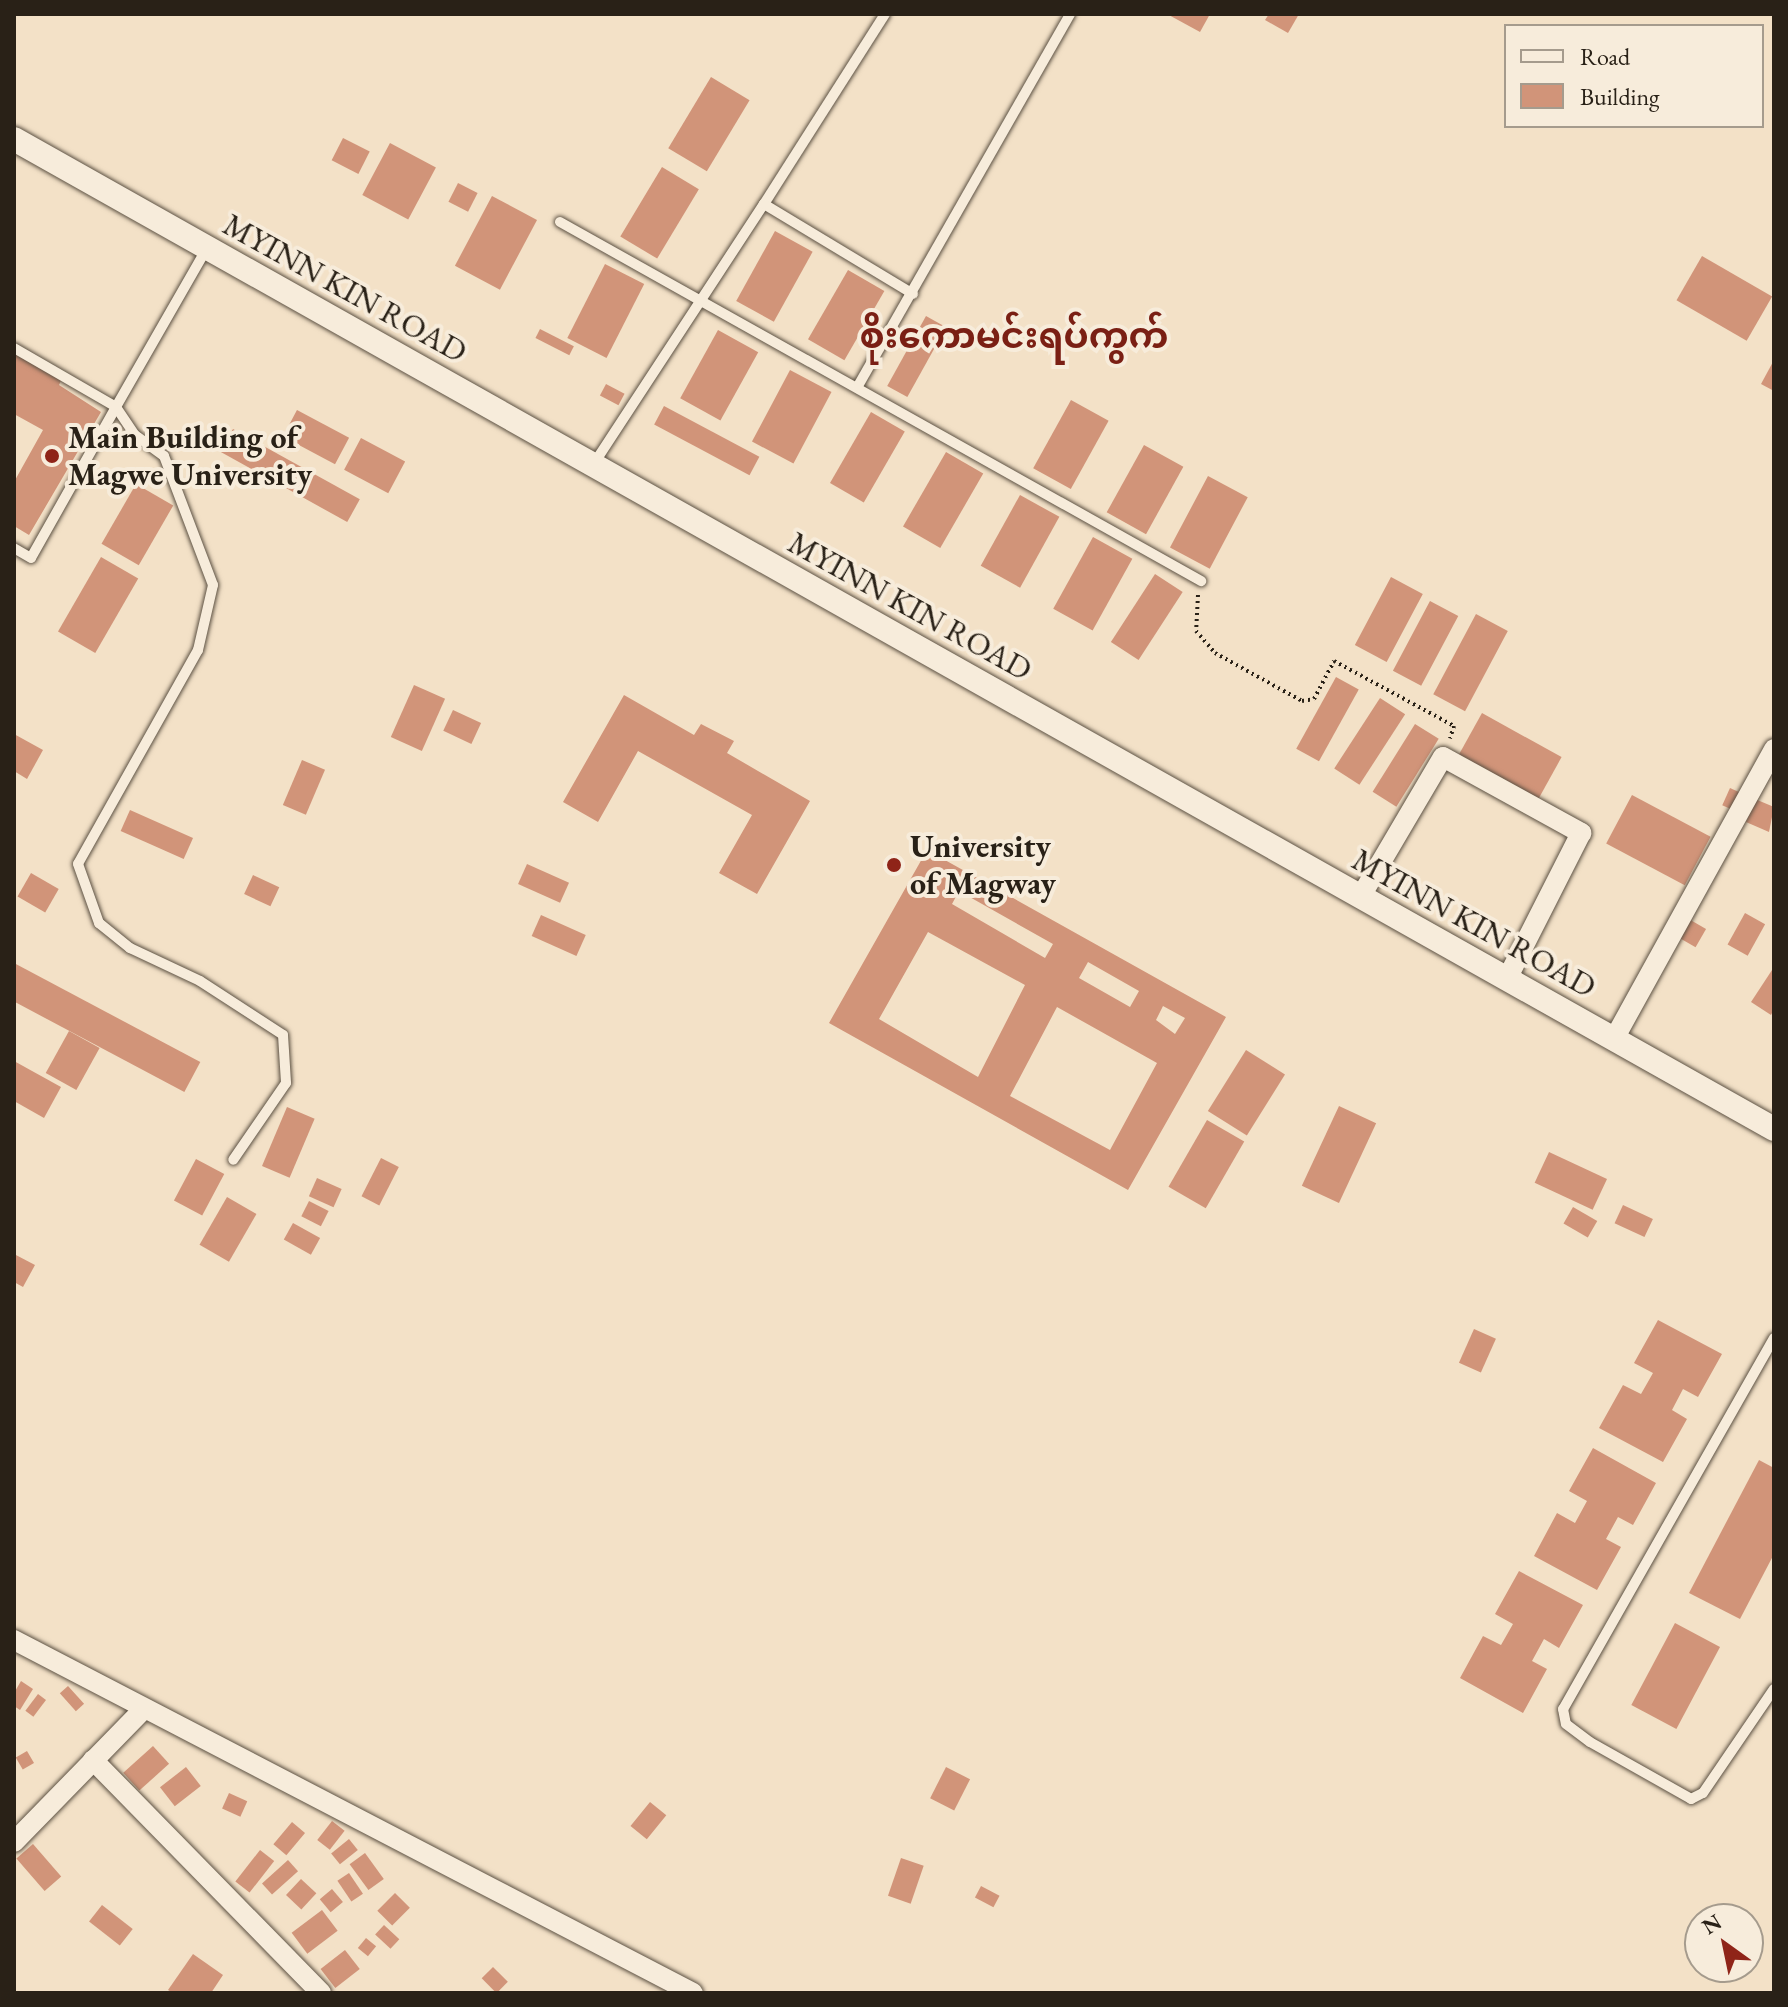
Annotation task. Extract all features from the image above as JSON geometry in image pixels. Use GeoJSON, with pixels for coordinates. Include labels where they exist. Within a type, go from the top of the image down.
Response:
{"type":"FeatureCollection","features":[{"type":"Feature","properties":{"kind":"street","name":"MYINN KIN ROAD"},"geometry":{"type":"LineString","coordinates":[[14,139],[1774,1129]]}},
{"type":"Feature","properties":{"kind":"street"},"geometry":{"type":"LineString","coordinates":[[1614,1039],[1774,749]]}},
{"type":"Feature","properties":{"kind":"street"},"geometry":{"type":"LineString","coordinates":[[1361,896],[1443,757],[1581,833],[1507,979]]}},
{"type":"Feature","properties":{"kind":"street"},"geometry":{"type":"LineString","coordinates":[[14,1640],[143,1710],[693,1993]]}},
{"type":"Feature","properties":{"kind":"street"},"geometry":{"type":"LineString","coordinates":[[14,1842],[143,1710]]}},
{"type":"Feature","properties":{"kind":"street"},"geometry":{"type":"LineString","coordinates":[[93,1760],[321,1993]]}},
{"type":"Feature","properties":{"kind":"lane"},"geometry":{"type":"LineString","coordinates":[[593,465],[885,14]]}},
{"type":"Feature","properties":{"kind":"lane"},"geometry":{"type":"LineString","coordinates":[[858,386],[1070,14]]}},
{"type":"Feature","properties":{"kind":"lane"},"geometry":{"type":"LineString","coordinates":[[764,204],[913,294]]}},
{"type":"Feature","properties":{"kind":"lane"},"geometry":{"type":"LineString","coordinates":[[560,222],[702,297],[1201,581]]}},
{"type":"Feature","properties":{"kind":"lane"},"geometry":{"type":"LineString","coordinates":[[14,548],[31,558],[207,248]]}},
{"type":"Feature","properties":{"kind":"lane"},"geometry":{"type":"LineString","coordinates":[[14,348],[116,407],[135,435],[164,456],[213,585],[198,650],[78,864],[99,923],[130,948],[200,981],[283,1035],[286,1083],[233,1160]]}},
{"type":"Feature","properties":{"kind":"lane"},"geometry":{"type":"LineString","coordinates":[[1774,1338],[1563,1709],[1566,1724],[1590,1742],[1691,1799],[1703,1793],[1774,1689]]}},
{"type":"Feature","properties":{"kind":"path"},"geometry":{"type":"LineString","coordinates":[[1201,581],[1194,612],[1203,645],[1302,701],[1314,699],[1334,661],[1454,726],[1443,757]]}},
{"type":"Feature","properties":{"kind":"building"},"geometry":{"type":"Polygon","coordinates":[[[1167,14],[1210,14],[1200,32],[1167,14]]]}},
{"type":"Feature","properties":{"kind":"building"},"geometry":{"type":"Polygon","coordinates":[[[1269,14],[1299,14],[1288,33],[1265,20],[1269,14]]]}},
{"type":"Feature","properties":{"kind":"building"},"geometry":{"type":"Polygon","coordinates":[[[711,77],[750,100],[707,171],[668,148],[711,77]]]}},
{"type":"Feature","properties":{"kind":"building"},"geometry":{"type":"Polygon","coordinates":[[[343,138],[370,152],[358,174],[332,160],[343,138]]]}},
{"type":"Feature","properties":{"kind":"building"},"geometry":{"type":"Polygon","coordinates":[[[390,143],[436,167],[408,220],[362,195],[390,143]]]}},
{"type":"Feature","properties":{"kind":"building"},"geometry":{"type":"Polygon","coordinates":[[[662,167],[699,189],[657,259],[620,236],[662,167]]]}},
{"type":"Feature","properties":{"kind":"building"},"geometry":{"type":"Polygon","coordinates":[[[458,183],[478,193],[468,212],[448,202],[458,183]]]}},
{"type":"Feature","properties":{"kind":"building"},"geometry":{"type":"Polygon","coordinates":[[[492,196],[537,220],[500,290],[455,266],[492,196]]]}},
{"type":"Feature","properties":{"kind":"building"},"geometry":{"type":"Polygon","coordinates":[[[775,231],[813,252],[774,322],[736,301],[775,231]]]}},
{"type":"Feature","properties":{"kind":"building"},"geometry":{"type":"Polygon","coordinates":[[[1702,256],[1772,296],[1747,341],[1676,300],[1702,256]]]}},
{"type":"Feature","properties":{"kind":"building"},"geometry":{"type":"Polygon","coordinates":[[[605,264],[644,284],[607,358],[567,338],[605,264]]]}},
{"type":"Feature","properties":{"kind":"building"},"geometry":{"type":"Polygon","coordinates":[[[848,270],[884,291],[844,360],[808,339],[848,270]]]}},
{"type":"Feature","properties":{"kind":"building"},"geometry":{"type":"Polygon","coordinates":[[[926,316],[946,327],[907,397],[887,386],[926,316]]]}},
{"type":"Feature","properties":{"kind":"building"},"geometry":{"type":"Polygon","coordinates":[[[540,329],[574,346],[569,355],[535,338],[540,329]]]}},
{"type":"Feature","properties":{"kind":"building"},"geometry":{"type":"Polygon","coordinates":[[[718,330],[758,352],[720,421],[680,398],[718,330]]]}},
{"type":"Feature","properties":{"kind":"building","name":"Main Building of Magwe University"},"geometry":{"type":"Polygon","coordinates":[[[14,346],[64,374],[59,385],[101,412],[29,535],[14,526],[14,482],[43,430],[14,414],[14,346]]]}},
{"type":"Feature","properties":{"kind":"building"},"geometry":{"type":"Polygon","coordinates":[[[1774,360],[1774,391],[1761,384],[1774,360]]]}},
{"type":"Feature","properties":{"kind":"building"},"geometry":{"type":"Polygon","coordinates":[[[790,370],[831,392],[793,464],[752,442],[790,370]]]}},
{"type":"Feature","properties":{"kind":"building"},"geometry":{"type":"Polygon","coordinates":[[[606,384],[625,394],[618,405],[600,395],[606,384]]]}},
{"type":"Feature","properties":{"kind":"building"},"geometry":{"type":"Polygon","coordinates":[[[1071,400],[1109,421],[1071,489],[1033,468],[1071,400]]]}},
{"type":"Feature","properties":{"kind":"building"},"geometry":{"type":"Polygon","coordinates":[[[664,406],[759,457],[749,475],[654,425],[664,406]]]}},
{"type":"Feature","properties":{"kind":"building"},"geometry":{"type":"Polygon","coordinates":[[[297,410],[349,438],[335,464],[283,436],[297,410]]]}},
{"type":"Feature","properties":{"kind":"building"},"geometry":{"type":"Polygon","coordinates":[[[871,412],[905,431],[864,503],[830,483],[871,412]]]}},
{"type":"Feature","properties":{"kind":"building"},"geometry":{"type":"Polygon","coordinates":[[[233,429],[360,499],[347,522],[220,452],[233,429]]]}},
{"type":"Feature","properties":{"kind":"building"},"geometry":{"type":"Polygon","coordinates":[[[361,438],[405,461],[388,493],[344,470],[361,438]]]}},
{"type":"Feature","properties":{"kind":"building"},"geometry":{"type":"Polygon","coordinates":[[[1144,445],[1183,467],[1146,534],[1107,512],[1144,445]]]}},
{"type":"Feature","properties":{"kind":"building"},"geometry":{"type":"Polygon","coordinates":[[[946,452],[983,474],[940,548],[903,526],[946,452]]]}},
{"type":"Feature","properties":{"kind":"building"},"geometry":{"type":"Polygon","coordinates":[[[1208,476],[1248,497],[1210,569],[1170,548],[1208,476]]]}},
{"type":"Feature","properties":{"kind":"building"},"geometry":{"type":"Polygon","coordinates":[[[136,484],[173,506],[139,565],[102,544],[136,484]]]}},
{"type":"Feature","properties":{"kind":"building"},"geometry":{"type":"Polygon","coordinates":[[[1020,495],[1059,517],[1020,588],[981,566],[1020,495]]]}},
{"type":"Feature","properties":{"kind":"building"},"geometry":{"type":"Polygon","coordinates":[[[1093,537],[1132,559],[1093,631],[1053,609],[1093,537]]]}},
{"type":"Feature","properties":{"kind":"building"},"geometry":{"type":"Polygon","coordinates":[[[101,557],[138,578],[95,653],[58,631],[101,557]]]}},
{"type":"Feature","properties":{"kind":"building"},"geometry":{"type":"Polygon","coordinates":[[[1155,574],[1183,592],[1139,660],[1111,642],[1155,574]]]}},
{"type":"Feature","properties":{"kind":"building"},"geometry":{"type":"Polygon","coordinates":[[[1391,577],[1423,594],[1387,662],[1355,645],[1391,577]]]}},
{"type":"Feature","properties":{"kind":"building"},"geometry":{"type":"Polygon","coordinates":[[[1430,601],[1458,616],[1421,686],[1393,671],[1430,601]]]}},
{"type":"Feature","properties":{"kind":"building"},"geometry":{"type":"Polygon","coordinates":[[[1476,614],[1508,631],[1465,711],[1433,694],[1476,614]]]}},
{"type":"Feature","properties":{"kind":"building"},"geometry":{"type":"Polygon","coordinates":[[[1336,677],[1359,690],[1319,761],[1296,749],[1336,677]]]}},
{"type":"Feature","properties":{"kind":"building"},"geometry":{"type":"Polygon","coordinates":[[[414,685],[445,699],[422,751],[391,737],[414,685]]]}},
{"type":"Feature","properties":{"kind":"building"},"geometry":{"type":"Polygon","coordinates":[[[624,695],[694,735],[701,724],[734,741],[727,753],[810,801],[757,894],[719,873],[752,815],[638,751],[598,822],[563,802],[624,695]]]}},
{"type":"Feature","properties":{"kind":"building"},"geometry":{"type":"Polygon","coordinates":[[[1380,698],[1405,714],[1359,785],[1334,768],[1380,698]]]}},
{"type":"Feature","properties":{"kind":"building"},"geometry":{"type":"Polygon","coordinates":[[[453,710],[481,723],[471,744],[443,731],[453,710]]]}},
{"type":"Feature","properties":{"kind":"building"},"geometry":{"type":"Polygon","coordinates":[[[1482,713],[1562,757],[1537,802],[1457,758],[1482,713]]]}},
{"type":"Feature","properties":{"kind":"building"},"geometry":{"type":"Polygon","coordinates":[[[1415,724],[1439,739],[1396,807],[1373,792],[1415,724]]]}},
{"type":"Feature","properties":{"kind":"building"},"geometry":{"type":"Polygon","coordinates":[[[14,734],[43,750],[27,779],[14,771],[14,734]]]}},
{"type":"Feature","properties":{"kind":"building"},"geometry":{"type":"Polygon","coordinates":[[[302,760],[325,770],[306,815],[283,805],[302,760]]]}},
{"type":"Feature","properties":{"kind":"building"},"geometry":{"type":"Polygon","coordinates":[[[1730,788],[1748,796],[1741,813],[1722,805],[1730,788]]]}},
{"type":"Feature","properties":{"kind":"building"},"geometry":{"type":"Polygon","coordinates":[[[1632,795],[1711,837],[1685,885],[1606,844],[1632,795]]]}},
{"type":"Feature","properties":{"kind":"building"},"geometry":{"type":"Polygon","coordinates":[[[1755,799],[1774,807],[1769,832],[1746,822],[1755,799]]]}},
{"type":"Feature","properties":{"kind":"building"},"geometry":{"type":"Polygon","coordinates":[[[130,810],[193,838],[184,859],[121,831],[130,810]]]}},
{"type":"Feature","properties":{"kind":"building"},"geometry":{"type":"Polygon","coordinates":[[[927,850],[1226,1017],[1128,1190],[829,1023],[927,850]],[[959,891],[952,904],[1045,958],[1053,944],[959,891]],[[928,932],[879,1019],[978,1077],[1025,985],[928,932]],[[1088,962],[1079,978],[1130,1007],[1139,991],[1088,962]],[[1163,1006],[1156,1020],[1175,1034],[1185,1018],[1163,1006]],[[1057,1007],[1010,1096],[1110,1150],[1157,1063],[1057,1007]]]}},
{"type":"Feature","properties":{"kind":"building"},"geometry":{"type":"Polygon","coordinates":[[[527,864],[569,883],[560,903],[518,884],[527,864]]]}},
{"type":"Feature","properties":{"kind":"building"},"geometry":{"type":"Polygon","coordinates":[[[31,873],[59,889],[45,912],[18,896],[31,873]]]}},
{"type":"Feature","properties":{"kind":"building"},"geometry":{"type":"Polygon","coordinates":[[[253,875],[279,887],[270,906],[244,894],[253,875]]]}},
{"type":"Feature","properties":{"kind":"building"},"geometry":{"type":"Polygon","coordinates":[[[1745,913],[1765,924],[1748,956],[1728,944],[1745,913]]]}},
{"type":"Feature","properties":{"kind":"building"},"geometry":{"type":"Polygon","coordinates":[[[541,915],[586,935],[576,956],[532,936],[541,915]]]}},
{"type":"Feature","properties":{"kind":"building"},"geometry":{"type":"Polygon","coordinates":[[[1687,918],[1706,929],[1696,947],[1676,936],[1687,918]]]}},
{"type":"Feature","properties":{"kind":"building"},"geometry":{"type":"Polygon","coordinates":[[[14,963],[200,1062],[184,1092],[14,1002],[14,963]]]}},
{"type":"Feature","properties":{"kind":"building"},"geometry":{"type":"Polygon","coordinates":[[[1774,967],[1774,1009],[1771,1015],[1751,1002],[1774,967]]]}},
{"type":"Feature","properties":{"kind":"building"},"geometry":{"type":"Polygon","coordinates":[[[69,1031],[100,1048],[76,1090],[46,1073],[69,1031]]]}},
{"type":"Feature","properties":{"kind":"building"},"geometry":{"type":"Polygon","coordinates":[[[1246,1050],[1285,1074],[1247,1135],[1208,1111],[1246,1050]]]}},
{"type":"Feature","properties":{"kind":"building"},"geometry":{"type":"Polygon","coordinates":[[[14,1061],[61,1087],[44,1118],[14,1101],[14,1061]]]}},
{"type":"Feature","properties":{"kind":"building"},"geometry":{"type":"Polygon","coordinates":[[[1339,1106],[1376,1123],[1339,1203],[1302,1186],[1339,1106]]]}},
{"type":"Feature","properties":{"kind":"building"},"geometry":{"type":"Polygon","coordinates":[[[287,1107],[315,1119],[290,1178],[262,1166],[287,1107]]]}},
{"type":"Feature","properties":{"kind":"building"},"geometry":{"type":"Polygon","coordinates":[[[1207,1120],[1244,1142],[1206,1208],[1168,1187],[1207,1120]]]}},
{"type":"Feature","properties":{"kind":"building"},"geometry":{"type":"Polygon","coordinates":[[[1549,1152],[1607,1179],[1593,1210],[1535,1183],[1549,1152]]]}},
{"type":"Feature","properties":{"kind":"building"},"geometry":{"type":"Polygon","coordinates":[[[381,1158],[399,1167],[379,1205],[361,1196],[381,1158]]]}},
{"type":"Feature","properties":{"kind":"building"},"geometry":{"type":"Polygon","coordinates":[[[196,1159],[224,1174],[202,1216],[174,1200],[196,1159]]]}},
{"type":"Feature","properties":{"kind":"building"},"geometry":{"type":"Polygon","coordinates":[[[317,1178],[342,1189],[334,1207],[309,1196],[317,1178]]]}},
{"type":"Feature","properties":{"kind":"building"},"geometry":{"type":"Polygon","coordinates":[[[227,1197],[256,1214],[229,1262],[200,1245],[227,1197]]]}},
{"type":"Feature","properties":{"kind":"building"},"geometry":{"type":"Polygon","coordinates":[[[309,1201],[329,1211],[321,1226],[301,1216],[309,1201]]]}},
{"type":"Feature","properties":{"kind":"building"},"geometry":{"type":"Polygon","coordinates":[[[1623,1205],[1653,1219],[1644,1237],[1615,1223],[1623,1205]]]}},
{"type":"Feature","properties":{"kind":"building"},"geometry":{"type":"Polygon","coordinates":[[[1573,1207],[1597,1221],[1588,1237],[1564,1223],[1573,1207]]]}},
{"type":"Feature","properties":{"kind":"building"},"geometry":{"type":"Polygon","coordinates":[[[293,1223],[320,1238],[311,1255],[284,1240],[293,1223]]]}},
{"type":"Feature","properties":{"kind":"building"},"geometry":{"type":"Polygon","coordinates":[[[14,1254],[35,1265],[23,1287],[14,1282],[14,1254]]]}},
{"type":"Feature","properties":{"kind":"building"},"geometry":{"type":"Polygon","coordinates":[[[1658,1320],[1722,1354],[1698,1397],[1683,1389],[1672,1410],[1687,1419],[1663,1462],[1599,1428],[1623,1385],[1641,1394],[1653,1373],[1634,1363],[1658,1320]]]}},
{"type":"Feature","properties":{"kind":"building"},"geometry":{"type":"Polygon","coordinates":[[[1474,1329],[1496,1339],[1481,1373],[1459,1363],[1474,1329]]]}},
{"type":"Feature","properties":{"kind":"building"},"geometry":{"type":"Polygon","coordinates":[[[1593,1448],[1656,1483],[1633,1525],[1618,1517],[1606,1539],[1621,1547],[1597,1590],[1534,1556],[1557,1513],[1575,1523],[1587,1501],[1569,1491],[1593,1448]]]}},
{"type":"Feature","properties":{"kind":"building"},"geometry":{"type":"Polygon","coordinates":[[[1759,1460],[1774,1468],[1774,1554],[1740,1619],[1689,1593],[1759,1460]]]}},
{"type":"Feature","properties":{"kind":"building"},"geometry":{"type":"Polygon","coordinates":[[[1519,1571],[1583,1605],[1559,1648],[1544,1639],[1532,1661],[1547,1669],[1523,1713],[1460,1678],[1483,1636],[1501,1645],[1513,1624],[1495,1614],[1519,1571]]]}},
{"type":"Feature","properties":{"kind":"building"},"geometry":{"type":"Polygon","coordinates":[[[1675,1623],[1720,1647],[1676,1729],[1631,1705],[1675,1623]]]}},
{"type":"Feature","properties":{"kind":"building"},"geometry":{"type":"Polygon","coordinates":[[[21,1681],[33,1689],[20,1710],[14,1706],[14,1693],[21,1681]]]}},
{"type":"Feature","properties":{"kind":"building"},"geometry":{"type":"Polygon","coordinates":[[[68,1686],[84,1704],[76,1711],[60,1693],[68,1686]]]}},
{"type":"Feature","properties":{"kind":"building"},"geometry":{"type":"Polygon","coordinates":[[[38,1694],[46,1700],[33,1717],[25,1711],[38,1694]]]}},
{"type":"Feature","properties":{"kind":"building"},"geometry":{"type":"Polygon","coordinates":[[[153,1746],[169,1764],[139,1791],[123,1773],[153,1746]]]}},
{"type":"Feature","properties":{"kind":"building"},"geometry":{"type":"Polygon","coordinates":[[[27,1751],[34,1763],[23,1770],[16,1758],[27,1751]]]}},
{"type":"Feature","properties":{"kind":"building"},"geometry":{"type":"Polygon","coordinates":[[[186,1767],[201,1786],[175,1806],[160,1787],[186,1767]]]}},
{"type":"Feature","properties":{"kind":"building"},"geometry":{"type":"Polygon","coordinates":[[[946,1767],[970,1779],[954,1810],[930,1798],[946,1767]]]}},
{"type":"Feature","properties":{"kind":"building"},"geometry":{"type":"Polygon","coordinates":[[[229,1793],[247,1801],[240,1817],[222,1809],[229,1793]]]}},
{"type":"Feature","properties":{"kind":"building"},"geometry":{"type":"Polygon","coordinates":[[[650,1802],[666,1815],[647,1839],[630,1826],[650,1802]]]}},
{"type":"Feature","properties":{"kind":"building"},"geometry":{"type":"Polygon","coordinates":[[[332,1821],[345,1831],[330,1850],[317,1840],[332,1821]]]}},
{"type":"Feature","properties":{"kind":"building"},"geometry":{"type":"Polygon","coordinates":[[[292,1822],[305,1833],[286,1855],[273,1844],[292,1822]]]}},
{"type":"Feature","properties":{"kind":"building"},"geometry":{"type":"Polygon","coordinates":[[[349,1839],[358,1850],[340,1864],[331,1853],[349,1839]]]}},
{"type":"Feature","properties":{"kind":"building"},"geometry":{"type":"Polygon","coordinates":[[[33,1844],[61,1876],[45,1891],[16,1858],[33,1844]]]}},
{"type":"Feature","properties":{"kind":"building"},"geometry":{"type":"Polygon","coordinates":[[[260,1850],[274,1861],[250,1893],[235,1882],[260,1850]]]}},
{"type":"Feature","properties":{"kind":"building"},"geometry":{"type":"Polygon","coordinates":[[[365,1853],[384,1879],[368,1890],[350,1864],[365,1853]]]}},
{"type":"Feature","properties":{"kind":"building"},"geometry":{"type":"Polygon","coordinates":[[[901,1858],[924,1866],[911,1904],[888,1896],[901,1858]]]}},
{"type":"Feature","properties":{"kind":"building"},"geometry":{"type":"Polygon","coordinates":[[[288,1860],[298,1871],[272,1895],[262,1883],[288,1860]]]}},
{"type":"Feature","properties":{"kind":"building"},"geometry":{"type":"Polygon","coordinates":[[[349,1873],[363,1894],[351,1902],[337,1881],[349,1873]]]}},
{"type":"Feature","properties":{"kind":"building"},"geometry":{"type":"Polygon","coordinates":[[[301,1879],[316,1893],[301,1909],[286,1895],[301,1879]]]}},
{"type":"Feature","properties":{"kind":"building"},"geometry":{"type":"Polygon","coordinates":[[[981,1886],[1000,1896],[993,1907],[975,1897],[981,1886]]]}},
{"type":"Feature","properties":{"kind":"building"},"geometry":{"type":"Polygon","coordinates":[[[332,1889],[343,1902],[331,1912],[320,1899],[332,1889]]]}},
{"type":"Feature","properties":{"kind":"building"},"geometry":{"type":"Polygon","coordinates":[[[395,1893],[410,1908],[392,1926],[377,1911],[395,1893]]]}},
{"type":"Feature","properties":{"kind":"building"},"geometry":{"type":"Polygon","coordinates":[[[102,1905],[133,1929],[120,1946],[89,1922],[102,1905]]]}},
{"type":"Feature","properties":{"kind":"building"},"geometry":{"type":"Polygon","coordinates":[[[322,1910],[338,1931],[307,1954],[292,1933],[322,1910]]]}},
{"type":"Feature","properties":{"kind":"building"},"geometry":{"type":"Polygon","coordinates":[[[384,1925],[399,1939],[390,1949],[375,1935],[384,1925]]]}},
{"type":"Feature","properties":{"kind":"building"},"geometry":{"type":"Polygon","coordinates":[[[366,1938],[376,1946],[368,1956],[358,1948],[366,1938]]]}},
{"type":"Feature","properties":{"kind":"building"},"geometry":{"type":"Polygon","coordinates":[[[345,1950],[360,1969],[335,1988],[321,1969],[345,1950]]]}},
{"type":"Feature","properties":{"kind":"building"},"geometry":{"type":"Polygon","coordinates":[[[193,1954],[223,1975],[211,1993],[173,1993],[168,1990],[193,1954]]]}},
{"type":"Feature","properties":{"kind":"building"},"geometry":{"type":"Polygon","coordinates":[[[493,1967],[508,1982],[496,1993],[482,1978],[493,1967]]]}},
{"type":"Feature","properties":{"kind":"place","name":"Main Building of Magwe University"},"geometry":{"type":"Point","coordinates":[52,456]}},
{"type":"Feature","properties":{"kind":"place","name":"University of Magway"},"geometry":{"type":"Point","coordinates":[894,865]}},
{"type":"Feature","properties":{"kind":"district","name":"စိုးကောမင်းရပ်ကွက်"},"geometry":{"type":"Point","coordinates":[1014,336]}}]}
